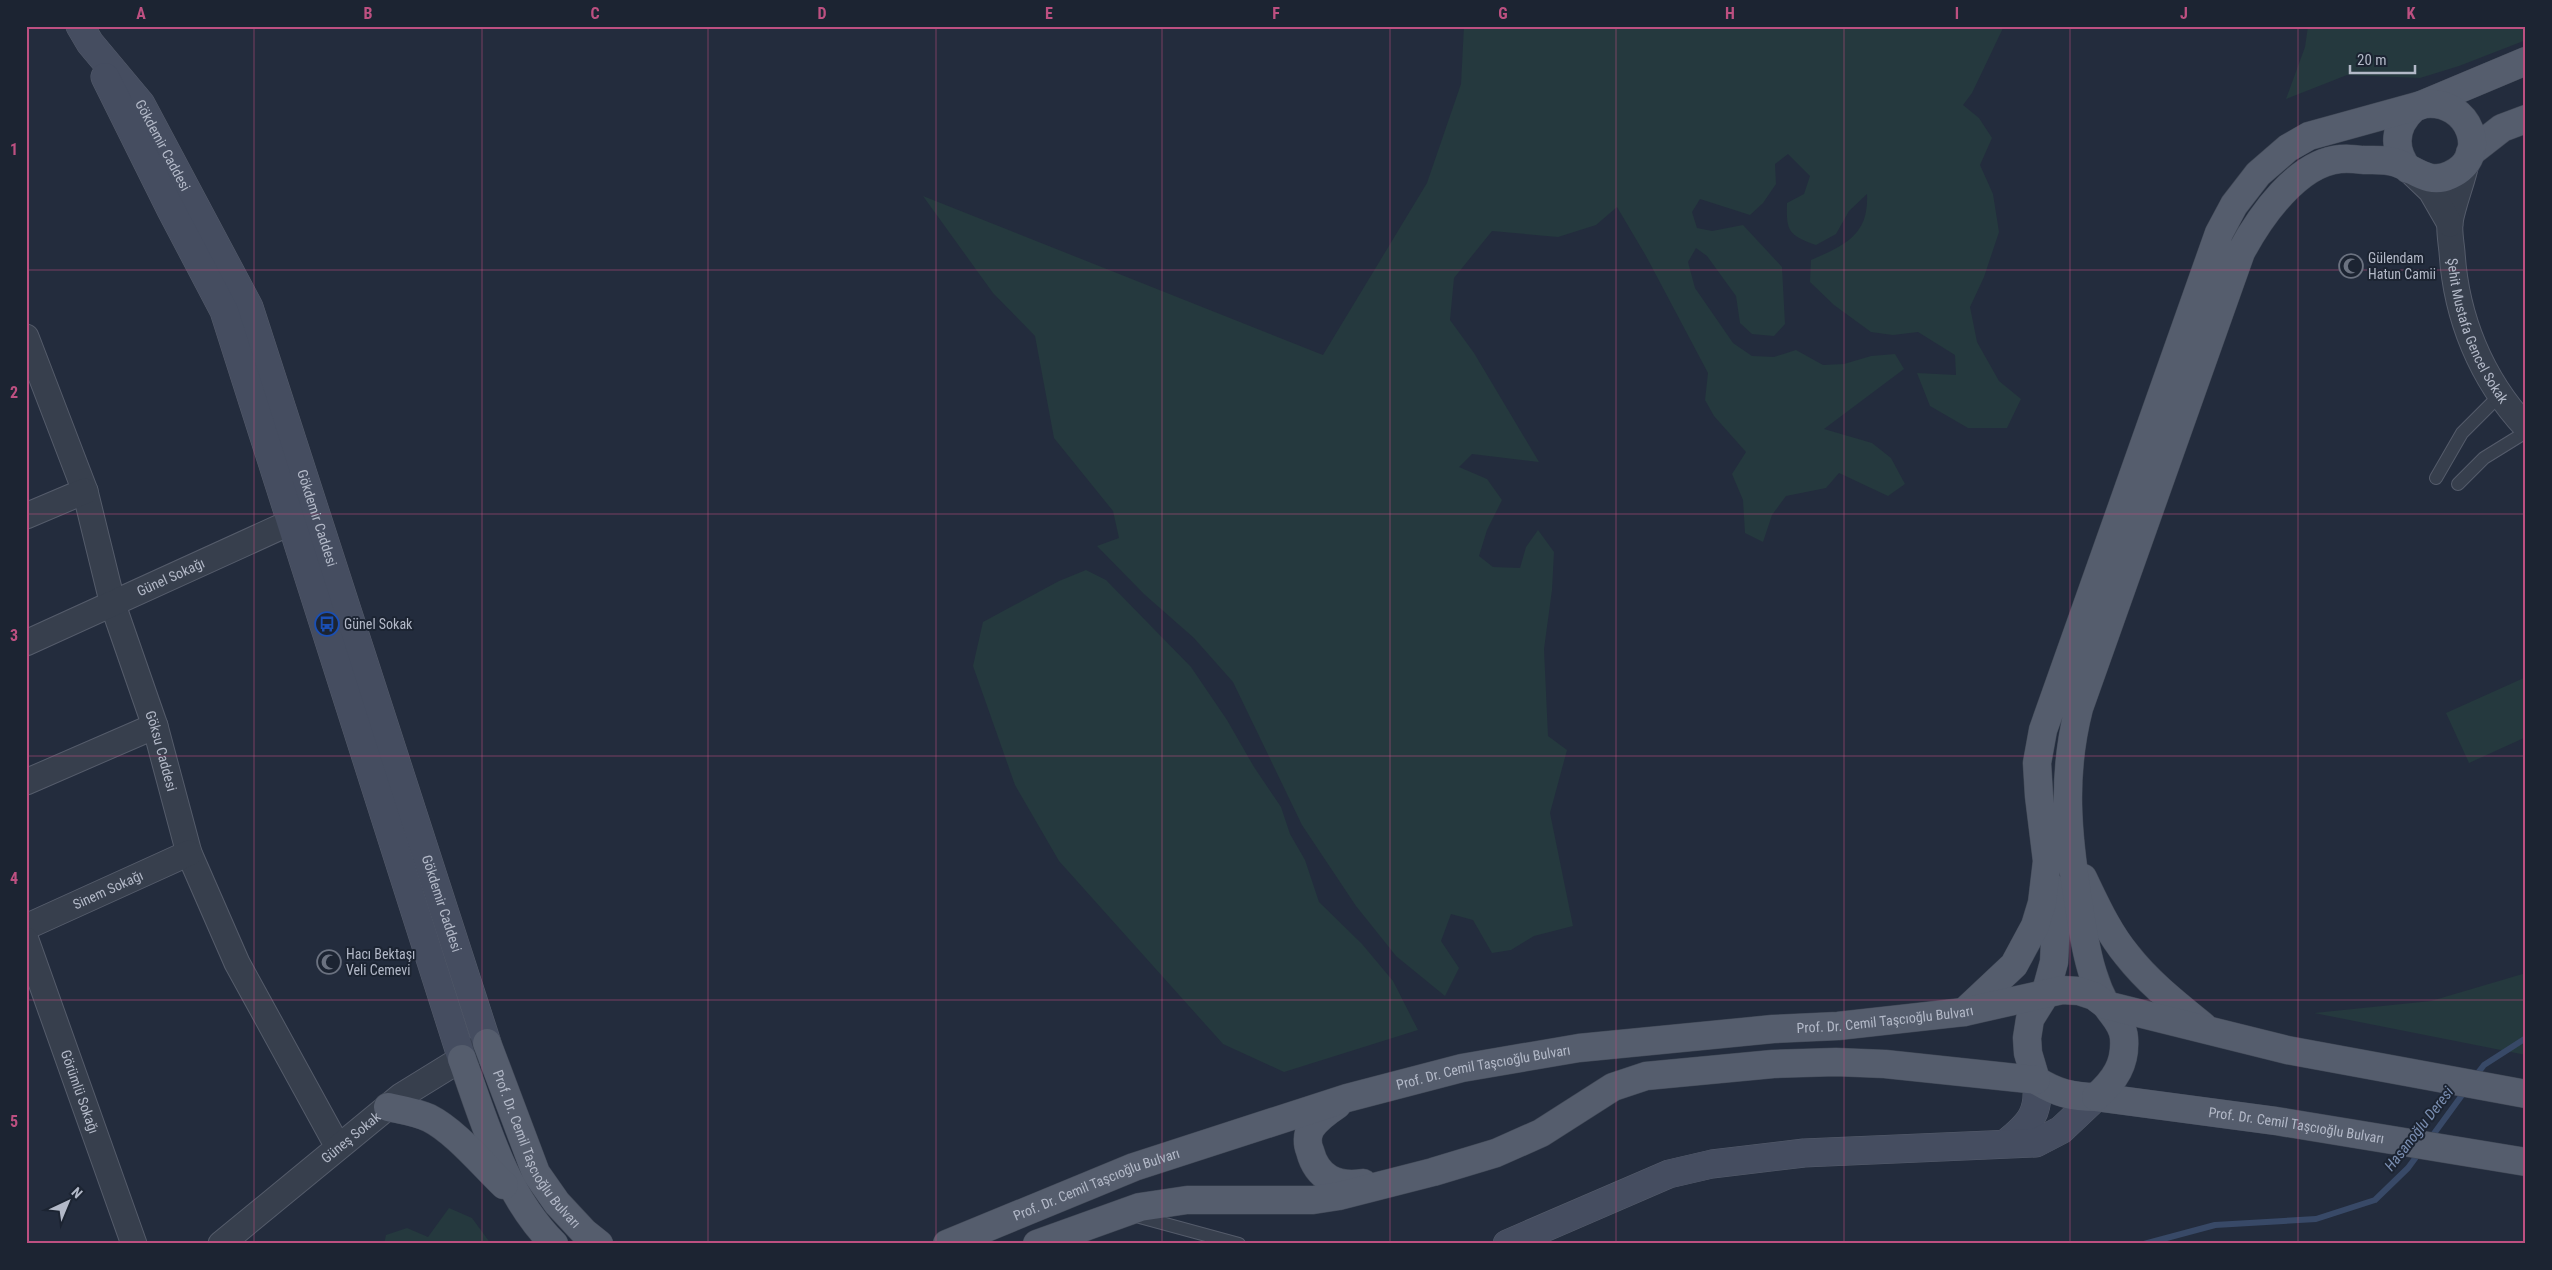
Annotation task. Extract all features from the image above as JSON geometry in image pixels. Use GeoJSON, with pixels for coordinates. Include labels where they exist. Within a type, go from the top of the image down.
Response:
{"type":"FeatureCollection","features":[{"type":"Feature","properties":{"kind":"main road","name":"Gökdemir Caddesi"},"geometry":{"type":"LineString","coordinates":[[85,35],[140,104],[249,307],[302,518],[487,1043]]}},
{"type":"Feature","properties":{"kind":"main road"},"geometry":{"type":"LineString","coordinates":[[2408,169],[2401,160],[2397,149],[2398,131],[2405,116],[2414,108],[2526,61]]}},
{"type":"Feature","properties":{"kind":"main road"},"geometry":{"type":"LineString","coordinates":[[2106,1005],[2093,974],[2039,796],[2037,763],[2043,730],[2219,233],[2234,205],[2258,174],[2288,148],[2309,136],[2425,104],[2436,103],[2458,111],[2470,130],[2472,142],[2468,156]]}},
{"type":"Feature","properties":{"kind":"main road"},"geometry":{"type":"LineString","coordinates":[[2006,1143],[2023,1129],[2032,1118],[2038,1095],[2036,1080],[2029,1059],[2027,1038],[2030,1019],[2045,995],[2054,962],[2059,858],[2067,810],[2067,775],[2072,738],[2080,708],[2241,252],[2258,221],[2284,191],[2315,167],[2340,158],[2384,160],[2418,175],[2440,178],[2451,175],[2468,156],[2502,128],[2526,119]]}},
{"type":"Feature","properties":{"kind":"main road"},"geometry":{"type":"LineString","coordinates":[[302,518],[462,1059],[495,1152],[519,1199]]}},
{"type":"Feature","properties":{"kind":"main road"},"geometry":{"type":"LineString","coordinates":[[1964,1012],[2014,966],[2021,956],[2035,926],[2059,858]]}},
{"type":"Feature","properties":{"kind":"main road"},"geometry":{"type":"LineString","coordinates":[[2059,858],[2101,915],[2127,955],[2150,980],[2208,1030]]}},
{"type":"Feature","properties":{"kind":"main road"},"geometry":{"type":"LineString","coordinates":[[1507,1244],[1669,1174],[1712,1164],[1804,1154],[2036,1143],[2045,1140],[2061,1130],[2110,1084],[2120,1070],[2124,1053],[2124,1035],[2117,1019],[2106,1005],[2094,996],[2079,991],[2062,990],[2045,995]]}},
{"type":"Feature","properties":{"kind":"main road","name":"Prof. Dr. Cemil Taşcıoğlu Bulvarı"},"geometry":{"type":"LineString","coordinates":[[947,1244],[1134,1167],[1347,1098],[1462,1068],[1579,1048],[1773,1029],[1838,1026],[1964,1012],[2045,995]]}},
{"type":"Feature","properties":{"kind":"main road"},"geometry":{"type":"LineString","coordinates":[[2106,1005],[2287,1050],[2526,1094]]}},
{"type":"Feature","properties":{"kind":"main road","name":"Prof. Dr. Cemil Taşcıoğlu Bulvarı"},"geometry":{"type":"LineString","coordinates":[[487,1043],[536,1173],[557,1203],[584,1232],[599,1244]]}},
{"type":"Feature","properties":{"kind":"main road"},"geometry":{"type":"LineString","coordinates":[[1037,1244],[1140,1207],[1187,1200],[1313,1200],[1339,1196],[1433,1172],[1496,1154],[1541,1133],[1613,1087],[1646,1076],[1773,1064],[1836,1062],[1885,1064],[2036,1080],[2061,1093],[2096,1096]]}},
{"type":"Feature","properties":{"kind":"main road","name":"Prof. Dr. Cemil Taşcıoğlu Bulvarı"},"geometry":{"type":"LineString","coordinates":[[2096,1096],[2276,1121],[2526,1162]]}},
{"type":"Feature","properties":{"kind":"main road"},"geometry":{"type":"LineString","coordinates":[[1347,1098],[1319,1120],[1308,1136],[1309,1150],[1319,1172],[1329,1180],[1349,1184],[1433,1172]]}},
{"type":"Feature","properties":{"kind":"main road"},"geometry":{"type":"LineString","coordinates":[[388,1107],[412,1112],[431,1119],[454,1137],[519,1199],[554,1244]]}},
{"type":"Feature","properties":{"kind":"street"},"geometry":{"type":"LineString","coordinates":[[2450,224],[2468,156]]}},
{"type":"Feature","properties":{"kind":"street"},"geometry":{"type":"LineString","coordinates":[[2408,169],[2431,192],[2450,224]]}},
{"type":"Feature","properties":{"kind":"street","name":"Şehit Mustafa Gencel Sokak"},"geometry":{"type":"LineString","coordinates":[[2450,224],[2453,265],[2470,341],[2486,373],[2500,395],[2526,427]]}},
{"type":"Feature","properties":{"kind":"street","name":"Göksu Caddesi"},"geometry":{"type":"LineString","coordinates":[[26,337],[85,491],[113,605],[155,726],[189,853],[237,963],[338,1147]]}},
{"type":"Feature","properties":{"kind":"street"},"geometry":{"type":"LineString","coordinates":[[26,516],[85,491]]}},
{"type":"Feature","properties":{"kind":"street","name":"Günel Sokağı"},"geometry":{"type":"LineString","coordinates":[[26,643],[302,518]]}},
{"type":"Feature","properties":{"kind":"street"},"geometry":{"type":"LineString","coordinates":[[26,782],[155,726]]}},
{"type":"Feature","properties":{"kind":"street","name":"Sinem Sokağı"},"geometry":{"type":"LineString","coordinates":[[26,927],[189,853]]}},
{"type":"Feature","properties":{"kind":"street","name":"Görümlü Sokağı"},"geometry":{"type":"LineString","coordinates":[[26,940],[134,1244]]}},
{"type":"Feature","properties":{"kind":"street","name":"Güneş Sokak"},"geometry":{"type":"LineString","coordinates":[[220,1244],[401,1096],[487,1043]]}},
{"type":"Feature","properties":{"kind":"lane"},"geometry":{"type":"LineString","coordinates":[[2436,478],[2462,433],[2500,395]]}},
{"type":"Feature","properties":{"kind":"lane"},"geometry":{"type":"LineString","coordinates":[[2458,484],[2484,458],[2526,432]]}},
{"type":"Feature","properties":{"kind":"lane"},"geometry":{"type":"LineString","coordinates":[[1053,1244],[1139,1215],[1239,1244]]}},
{"type":"Feature","properties":{"kind":"green space"},"geometry":{"type":"Polygon","coordinates":[[[1464,26],[2004,26],[1972,93],[1963,105],[1979,118],[1992,138],[1980,165],[1993,194],[1999,232],[1984,277],[1970,307],[1977,342],[1999,381],[2021,399],[2007,428],[1968,428],[1930,406],[1917,373],[1956,375],[1955,355],[1918,332],[1893,335],[1871,332],[1834,305],[1810,282],[1811,260],[1844,243],[1853,237],[1859,229],[1867,208],[1867,194],[1849,211],[1836,234],[1816,245],[1795,235],[1791,231],[1787,220],[1787,203],[1804,194],[1810,176],[1788,154],[1775,164],[1776,184],[1763,203],[1750,215],[1700,199],[1692,212],[1697,228],[1712,231],[1743,225],[1782,267],[1785,324],[1774,336],[1752,334],[1740,323],[1736,296],[1707,256],[1696,248],[1688,262],[1695,288],[1733,343],[1752,356],[1774,357],[1796,350],[1823,365],[1844,364],[1871,356],[1895,354],[1904,369],[1824,429],[1872,443],[1891,458],[1905,484],[1888,496],[1839,473],[1826,488],[1786,496],[1772,515],[1763,542],[1745,533],[1743,500],[1732,474],[1746,452],[1714,416],[1705,400],[1708,373],[1646,256],[1617,207],[1596,225],[1558,237],[1492,231],[1454,278],[1450,320],[1474,353],[1539,462],[1472,454],[1459,467],[1487,479],[1502,500],[1487,530],[1479,556],[1493,567],[1520,568],[1526,547],[1538,530],[1554,552],[1552,590],[1544,649],[1548,736],[1567,750],[1550,813],[1573,926],[1534,936],[1511,950],[1492,953],[1473,920],[1451,914],[1441,941],[1459,968],[1445,996],[1396,956],[1356,906],[1302,825],[1233,682],[1194,638],[1144,594],[1097,546],[1119,538],[1113,511],[1054,438],[1035,336],[993,293],[923,196],[1323,355],[1427,183],[1461,84],[1464,26]]]}},
{"type":"Feature","properties":{"kind":"green space"},"geometry":{"type":"Polygon","coordinates":[[[2308,26],[2526,26],[2526,40],[2459,66],[2420,78],[2347,75],[2286,99],[2305,47],[2308,26]]]}},
{"type":"Feature","properties":{"kind":"green space"},"geometry":{"type":"Polygon","coordinates":[[[1086,570],[1106,580],[1191,667],[1227,720],[1254,767],[1281,807],[1290,834],[1305,860],[1319,902],[1362,944],[1393,981],[1418,1030],[1284,1072],[1223,1044],[1059,861],[1015,785],[973,666],[983,622],[1059,581],[1086,570]]]}},
{"type":"Feature","properties":{"kind":"green space"},"geometry":{"type":"Polygon","coordinates":[[[2526,677],[2526,737],[2469,763],[2446,713],[2526,677]]]}},
{"type":"Feature","properties":{"kind":"green space"},"geometry":{"type":"Polygon","coordinates":[[[2526,973],[2526,1055],[2314,1013],[2431,1001],[2526,973]]]}},
{"type":"Feature","properties":{"kind":"green space"},"geometry":{"type":"Polygon","coordinates":[[[449,1208],[472,1218],[491,1244],[384,1244],[386,1235],[407,1228],[428,1237],[449,1208]]]}},
{"type":"Feature","properties":{"kind":"waterway","name":"Hasanoğlu Deresi"},"geometry":{"type":"LineString","coordinates":[[2474,1078],[2484,1065],[2526,1038]]}},
{"type":"Feature","properties":{"kind":"waterway","name":"Hasanoğlu Deresi"},"geometry":{"type":"LineString","coordinates":[[2430,1139],[2465,1091]]}},
{"type":"Feature","properties":{"kind":"waterway","name":"Hasanoğlu Deresi"},"geometry":{"type":"LineString","coordinates":[[2144,1244],[2215,1225],[2316,1219],[2375,1200],[2408,1168],[2419,1153]]}},
{"type":"Feature","properties":{"kind":"place","name":"Gülendam Hatun Camii"},"geometry":{"type":"Point","coordinates":[2351,266]}},
{"type":"Feature","properties":{"kind":"place","name":"Günel Sokak"},"geometry":{"type":"Point","coordinates":[327,624]}},
{"type":"Feature","properties":{"kind":"place","name":"Hacı Bektaşı Veli Cemevi"},"geometry":{"type":"Point","coordinates":[329,962]}}]}
